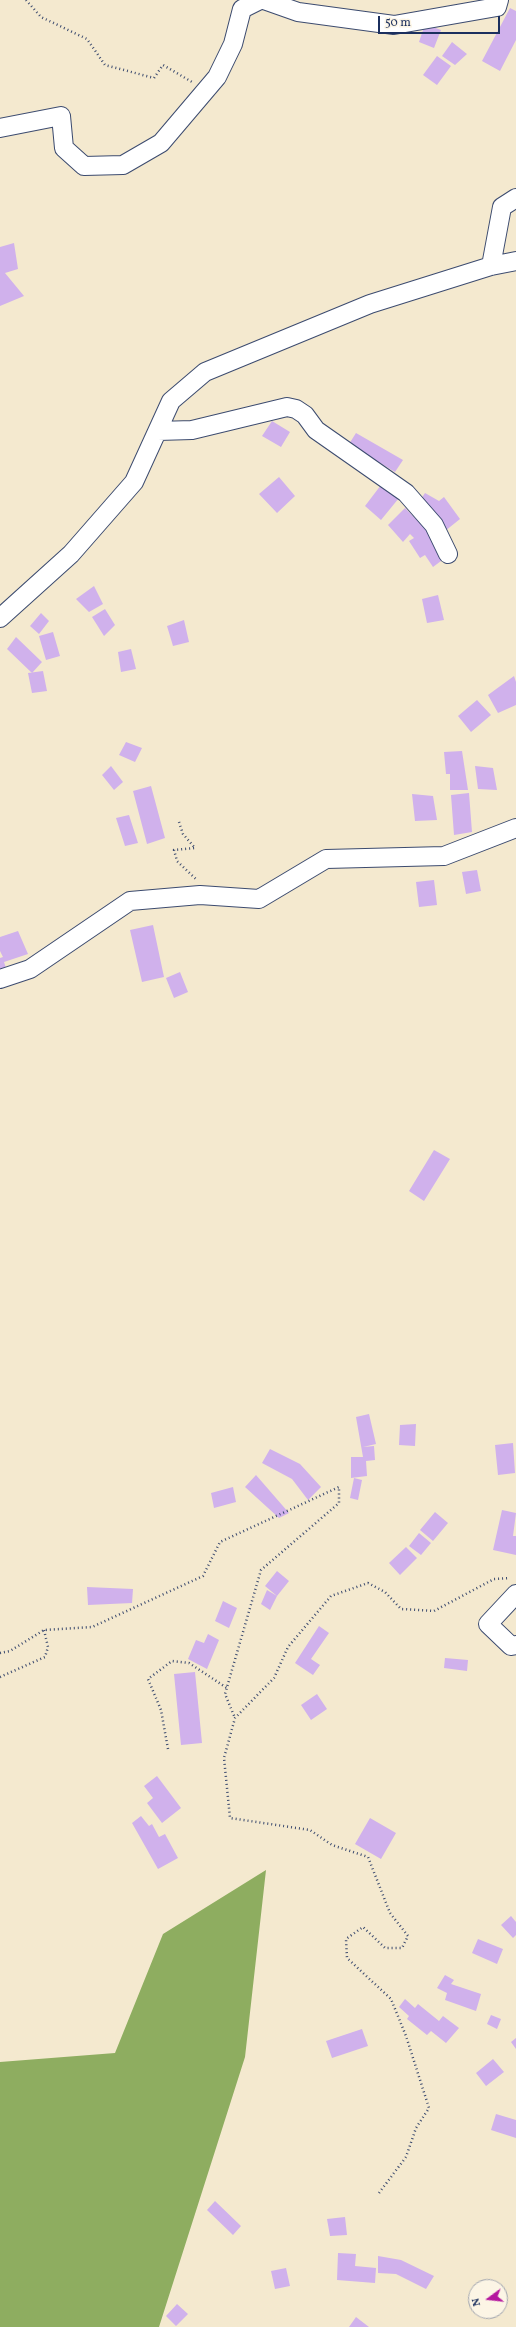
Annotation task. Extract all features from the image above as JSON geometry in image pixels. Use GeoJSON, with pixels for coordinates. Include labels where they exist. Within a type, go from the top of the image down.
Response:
{"type":"FeatureCollection","features":[{"type":"Feature","properties":{"kind":"street"},"geometry":{"type":"LineString","coordinates":[[0,128],[61,116],[64,148],[84,166],[123,165],[161,143],[205,89],[217,77],[233,44],[242,9],[260,0]]}},
{"type":"Feature","properties":{"kind":"street"},"geometry":{"type":"LineString","coordinates":[[264,0],[298,12],[394,25],[497,7],[499,0]]}},
{"type":"Feature","properties":{"kind":"street"},"geometry":{"type":"LineString","coordinates":[[491,266],[502,207],[516,198]]}},
{"type":"Feature","properties":{"kind":"street"},"geometry":{"type":"LineString","coordinates":[[0,618],[71,554],[134,482],[171,401],[205,372],[370,304],[491,266],[516,261]]}},
{"type":"Feature","properties":{"kind":"street"},"geometry":{"type":"LineString","coordinates":[[158,431],[192,430],[287,407],[296,409],[305,415],[316,430],[406,493],[434,525],[448,554]]}},
{"type":"Feature","properties":{"kind":"street"},"geometry":{"type":"LineString","coordinates":[[0,979],[30,969],[130,901],[200,895],[259,899],[326,859],[444,856],[516,828]]}},
{"type":"Feature","properties":{"kind":"street"},"geometry":{"type":"LineString","coordinates":[[516,1594],[488,1624],[511,1646],[516,1645]]}},
{"type":"Feature","properties":{"kind":"path"},"geometry":{"type":"LineString","coordinates":[[26,0],[41,16],[87,39],[105,65],[154,78],[163,65],[205,89]]}},
{"type":"Feature","properties":{"kind":"path"},"geometry":{"type":"LineString","coordinates":[[179,822],[183,834],[195,848],[174,850],[177,861],[195,877],[200,895]]}},
{"type":"Feature","properties":{"kind":"path"},"geometry":{"type":"LineString","coordinates":[[0,1652],[10,1651],[44,1630],[92,1627],[203,1576],[220,1542],[339,1487],[339,1503],[262,1570],[224,1694],[236,1718]]}},
{"type":"Feature","properties":{"kind":"path"},"geometry":{"type":"LineString","coordinates":[[379,2193],[406,2157],[416,2128],[429,2108],[406,2036],[391,1999],[347,1958],[346,1939],[363,1927],[385,1948],[402,1948],[408,1936],[390,1914],[368,1857],[332,1845],[310,1830],[230,1818],[224,1758],[236,1718],[274,1678],[288,1648],[331,1596],[368,1583],[385,1592],[402,1609],[434,1611],[494,1579],[516,1577]]}},
{"type":"Feature","properties":{"kind":"path"},"geometry":{"type":"LineString","coordinates":[[0,1677],[45,1657],[48,1647],[44,1630]]}},
{"type":"Feature","properties":{"kind":"path"},"geometry":{"type":"LineString","coordinates":[[168,1749],[161,1710],[148,1679],[172,1661],[189,1663],[227,1688]]}},
{"type":"Feature","properties":{"kind":"green space"},"geometry":{"type":"Polygon","coordinates":[[[266,1870],[245,2057],[159,2327],[0,2327],[0,2062],[115,2053],[163,1934],[266,1870]]]}},
{"type":"Feature","properties":{"kind":"building"},"geometry":{"type":"Polygon","coordinates":[[[510,8],[516,11],[516,40],[500,71],[482,61],[510,8]]]}},
{"type":"Feature","properties":{"kind":"building"},"geometry":{"type":"Polygon","coordinates":[[[425,24],[441,30],[434,48],[419,42],[425,24]]]}},
{"type":"Feature","properties":{"kind":"building"},"geometry":{"type":"Polygon","coordinates":[[[452,42],[467,54],[455,65],[442,56],[452,42]]]}},
{"type":"Feature","properties":{"kind":"building"},"geometry":{"type":"Polygon","coordinates":[[[437,56],[451,66],[437,85],[423,75],[437,56]]]}},
{"type":"Feature","properties":{"kind":"building"},"geometry":{"type":"Polygon","coordinates":[[[14,243],[18,269],[5,273],[24,296],[0,306],[0,247],[14,243]]]}},
{"type":"Feature","properties":{"kind":"building"},"geometry":{"type":"Polygon","coordinates":[[[272,421],[290,432],[281,447],[262,436],[272,421]]]}},
{"type":"Feature","properties":{"kind":"building"},"geometry":{"type":"Polygon","coordinates":[[[356,433],[403,460],[395,472],[349,444],[356,433]]]}},
{"type":"Feature","properties":{"kind":"building"},"geometry":{"type":"Polygon","coordinates":[[[279,477],[295,496],[277,513],[259,494],[279,477]]]}},
{"type":"Feature","properties":{"kind":"building"},"geometry":{"type":"Polygon","coordinates":[[[381,485],[399,498],[381,520],[365,506],[381,485]]]}},
{"type":"Feature","properties":{"kind":"building"},"geometry":{"type":"Polygon","coordinates":[[[425,493],[439,501],[444,497],[460,519],[445,531],[419,502],[425,493]]]}},
{"type":"Feature","properties":{"kind":"building"},"geometry":{"type":"Polygon","coordinates":[[[405,508],[426,529],[445,558],[433,567],[425,555],[420,558],[409,541],[414,538],[410,534],[403,542],[388,525],[405,508]]]}},
{"type":"Feature","properties":{"kind":"building"},"geometry":{"type":"Polygon","coordinates":[[[94,586],[103,604],[89,612],[76,599],[94,586]]]}},
{"type":"Feature","properties":{"kind":"building"},"geometry":{"type":"Polygon","coordinates":[[[438,595],[444,620],[427,623],[422,599],[438,595]]]}},
{"type":"Feature","properties":{"kind":"building"},"geometry":{"type":"Polygon","coordinates":[[[105,609],[115,625],[104,636],[92,617],[105,609]]]}},
{"type":"Feature","properties":{"kind":"building"},"geometry":{"type":"Polygon","coordinates":[[[41,613],[49,621],[39,634],[30,626],[41,613]]]}},
{"type":"Feature","properties":{"kind":"building"},"geometry":{"type":"Polygon","coordinates":[[[184,620],[189,642],[173,646],[167,626],[184,620]]]}},
{"type":"Feature","properties":{"kind":"building"},"geometry":{"type":"Polygon","coordinates":[[[53,632],[60,656],[46,660],[39,636],[53,632]]]}},
{"type":"Feature","properties":{"kind":"building"},"geometry":{"type":"Polygon","coordinates":[[[16,637],[42,662],[32,673],[7,649],[16,637]]]}},
{"type":"Feature","properties":{"kind":"building"},"geometry":{"type":"Polygon","coordinates":[[[131,649],[136,669],[121,672],[118,652],[131,649]]]}},
{"type":"Feature","properties":{"kind":"building"},"geometry":{"type":"Polygon","coordinates":[[[43,671],[47,691],[32,693],[28,673],[43,671]]]}},
{"type":"Feature","properties":{"kind":"building"},"geometry":{"type":"Polygon","coordinates":[[[514,676],[516,682],[516,705],[498,713],[488,695],[514,676]]]}},
{"type":"Feature","properties":{"kind":"building"},"geometry":{"type":"Polygon","coordinates":[[[477,700],[491,715],[471,732],[458,716],[477,700]]]}},
{"type":"Feature","properties":{"kind":"building"},"geometry":{"type":"Polygon","coordinates":[[[126,742],[142,748],[135,762],[119,755],[126,742]]]}},
{"type":"Feature","properties":{"kind":"building"},"geometry":{"type":"Polygon","coordinates":[[[462,751],[468,790],[450,790],[450,774],[446,774],[444,752],[462,751]]]}},
{"type":"Feature","properties":{"kind":"building"},"geometry":{"type":"Polygon","coordinates":[[[111,766],[123,782],[114,790],[102,775],[111,766]]]}},
{"type":"Feature","properties":{"kind":"building"},"geometry":{"type":"Polygon","coordinates":[[[475,766],[493,768],[497,790],[478,789],[475,766]]]}},
{"type":"Feature","properties":{"kind":"building"},"geometry":{"type":"Polygon","coordinates":[[[151,786],[165,838],[147,844],[133,791],[151,786]]]}},
{"type":"Feature","properties":{"kind":"building"},"geometry":{"type":"Polygon","coordinates":[[[469,793],[472,832],[454,835],[451,795],[469,793]]]}},
{"type":"Feature","properties":{"kind":"building"},"geometry":{"type":"Polygon","coordinates":[[[412,794],[433,796],[437,820],[415,821],[412,794]]]}},
{"type":"Feature","properties":{"kind":"building"},"geometry":{"type":"Polygon","coordinates":[[[129,815],[138,843],[125,846],[116,818],[129,815]]]}},
{"type":"Feature","properties":{"kind":"building"},"geometry":{"type":"Polygon","coordinates":[[[477,870],[481,891],[466,894],[462,872],[477,870]]]}},
{"type":"Feature","properties":{"kind":"building"},"geometry":{"type":"Polygon","coordinates":[[[434,880],[437,905],[419,907],[416,882],[434,880]]]}},
{"type":"Feature","properties":{"kind":"building"},"geometry":{"type":"Polygon","coordinates":[[[153,925],[164,977],[142,982],[130,930],[153,925]]]}},
{"type":"Feature","properties":{"kind":"building"},"geometry":{"type":"Polygon","coordinates":[[[18,931],[28,954],[4,962],[6,968],[0,971],[0,958],[3,957],[0,951],[0,937],[18,931]]]}},
{"type":"Feature","properties":{"kind":"building"},"geometry":{"type":"Polygon","coordinates":[[[180,972],[188,992],[174,998],[166,978],[180,972]]]}},
{"type":"Feature","properties":{"kind":"building"},"geometry":{"type":"Polygon","coordinates":[[[434,1150],[450,1159],[424,1201],[409,1191],[434,1150]]]}},
{"type":"Feature","properties":{"kind":"building"},"geometry":{"type":"Polygon","coordinates":[[[369,1414],[376,1444],[363,1447],[374,1446],[375,1460],[366,1461],[367,1476],[351,1478],[351,1457],[363,1457],[356,1417],[369,1414]]]}},
{"type":"Feature","properties":{"kind":"building"},"geometry":{"type":"Polygon","coordinates":[[[416,1424],[415,1446],[399,1445],[400,1425],[416,1424]]]}},
{"type":"Feature","properties":{"kind":"building"},"geometry":{"type":"Polygon","coordinates":[[[513,1443],[515,1473],[498,1475],[495,1445],[513,1443]]]}},
{"type":"Feature","properties":{"kind":"building"},"geometry":{"type":"Polygon","coordinates":[[[270,1449],[300,1464],[321,1487],[308,1500],[292,1479],[262,1463],[270,1449]]]}},
{"type":"Feature","properties":{"kind":"building"},"geometry":{"type":"Polygon","coordinates":[[[256,1475],[289,1513],[279,1518],[245,1487],[256,1475]]]}},
{"type":"Feature","properties":{"kind":"building"},"geometry":{"type":"Polygon","coordinates":[[[354,1478],[362,1480],[358,1500],[350,1498],[354,1478]]]}},
{"type":"Feature","properties":{"kind":"building"},"geometry":{"type":"Polygon","coordinates":[[[233,1487],[236,1502],[214,1508],[211,1493],[233,1487]]]}},
{"type":"Feature","properties":{"kind":"building"},"geometry":{"type":"Polygon","coordinates":[[[502,1510],[516,1513],[513,1536],[516,1536],[516,1555],[493,1550],[502,1510]]]}},
{"type":"Feature","properties":{"kind":"building"},"geometry":{"type":"Polygon","coordinates":[[[435,1512],[448,1523],[433,1541],[420,1530],[435,1512]]]}},
{"type":"Feature","properties":{"kind":"building"},"geometry":{"type":"Polygon","coordinates":[[[419,1533],[431,1543],[421,1555],[409,1546],[419,1533]]]}},
{"type":"Feature","properties":{"kind":"building"},"geometry":{"type":"Polygon","coordinates":[[[406,1547],[417,1558],[400,1575],[389,1563],[406,1547]]]}},
{"type":"Feature","properties":{"kind":"building"},"geometry":{"type":"Polygon","coordinates":[[[277,1571],[289,1581],[277,1596],[265,1586],[277,1571]]]}},
{"type":"Feature","properties":{"kind":"building"},"geometry":{"type":"Polygon","coordinates":[[[87,1587],[133,1589],[132,1603],[88,1605],[87,1587]]]}},
{"type":"Feature","properties":{"kind":"building"},"geometry":{"type":"Polygon","coordinates":[[[267,1590],[277,1596],[270,1610],[261,1604],[267,1590]]]}},
{"type":"Feature","properties":{"kind":"building"},"geometry":{"type":"Polygon","coordinates":[[[223,1601],[237,1608],[229,1628],[215,1621],[223,1601]]]}},
{"type":"Feature","properties":{"kind":"building"},"geometry":{"type":"Polygon","coordinates":[[[319,1626],[329,1633],[311,1659],[320,1665],[313,1675],[295,1663],[319,1626]]]}},
{"type":"Feature","properties":{"kind":"building"},"geometry":{"type":"Polygon","coordinates":[[[208,1634],[219,1640],[207,1669],[188,1659],[196,1640],[204,1643],[208,1634]]]}},
{"type":"Feature","properties":{"kind":"building"},"geometry":{"type":"Polygon","coordinates":[[[445,1658],[468,1660],[467,1671],[444,1668],[445,1658]]]}},
{"type":"Feature","properties":{"kind":"building"},"geometry":{"type":"Polygon","coordinates":[[[195,1672],[202,1743],[181,1745],[174,1674],[195,1672]]]}},
{"type":"Feature","properties":{"kind":"building"},"geometry":{"type":"Polygon","coordinates":[[[317,1694],[327,1709],[311,1720],[301,1705],[317,1694]]]}},
{"type":"Feature","properties":{"kind":"building"},"geometry":{"type":"Polygon","coordinates":[[[157,1776],[181,1808],[162,1823],[147,1803],[153,1798],[144,1786],[157,1776]]]}},
{"type":"Feature","properties":{"kind":"building"},"geometry":{"type":"Polygon","coordinates":[[[141,1816],[149,1826],[152,1824],[159,1837],[165,1834],[178,1858],[158,1869],[132,1823],[141,1816]]]}},
{"type":"Feature","properties":{"kind":"building"},"geometry":{"type":"Polygon","coordinates":[[[370,1818],[396,1833],[381,1859],[355,1844],[370,1818]]]}},
{"type":"Feature","properties":{"kind":"building"},"geometry":{"type":"Polygon","coordinates":[[[511,1916],[516,1922],[516,1935],[513,1938],[501,1925],[511,1916]]]}},
{"type":"Feature","properties":{"kind":"building"},"geometry":{"type":"Polygon","coordinates":[[[478,1939],[503,1949],[497,1964],[472,1953],[478,1939]]]}},
{"type":"Feature","properties":{"kind":"building"},"geometry":{"type":"Polygon","coordinates":[[[445,1975],[454,1980],[451,1984],[481,1994],[476,2011],[445,2000],[447,1993],[437,1988],[445,1975]]]}},
{"type":"Feature","properties":{"kind":"building"},"geometry":{"type":"Polygon","coordinates":[[[405,1999],[415,2008],[418,2004],[439,2021],[443,2016],[459,2028],[446,2043],[431,2031],[427,2035],[407,2019],[409,2016],[399,2007],[405,1999]]]}},
{"type":"Feature","properties":{"kind":"building"},"geometry":{"type":"Polygon","coordinates":[[[491,2015],[501,2019],[497,2029],[487,2024],[491,2015]]]}},
{"type":"Feature","properties":{"kind":"building"},"geometry":{"type":"Polygon","coordinates":[[[362,2029],[368,2046],[332,2058],[326,2041],[362,2029]]]}},
{"type":"Feature","properties":{"kind":"building"},"geometry":{"type":"Polygon","coordinates":[[[516,2038],[516,2049],[511,2042],[516,2038]]]}},
{"type":"Feature","properties":{"kind":"building"},"geometry":{"type":"Polygon","coordinates":[[[493,2059],[504,2072],[486,2086],[476,2073],[493,2059]]]}},
{"type":"Feature","properties":{"kind":"building"},"geometry":{"type":"Polygon","coordinates":[[[496,2114],[516,2120],[516,2138],[491,2130],[496,2114]]]}},
{"type":"Feature","properties":{"kind":"building"},"geometry":{"type":"Polygon","coordinates":[[[215,2201],[241,2226],[233,2235],[207,2210],[215,2201]]]}},
{"type":"Feature","properties":{"kind":"building"},"geometry":{"type":"Polygon","coordinates":[[[345,2217],[347,2235],[330,2236],[327,2219],[345,2217]]]}},
{"type":"Feature","properties":{"kind":"building"},"geometry":{"type":"Polygon","coordinates":[[[338,2253],[356,2254],[355,2266],[376,2268],[375,2283],[337,2280],[338,2253]]]}},
{"type":"Feature","properties":{"kind":"building"},"geometry":{"type":"Polygon","coordinates":[[[378,2256],[401,2260],[434,2276],[426,2289],[396,2274],[378,2273],[378,2256]]]}},
{"type":"Feature","properties":{"kind":"building"},"geometry":{"type":"Polygon","coordinates":[[[286,2268],[290,2286],[275,2289],[271,2271],[286,2268]]]}},
{"type":"Feature","properties":{"kind":"building"},"geometry":{"type":"Polygon","coordinates":[[[177,2304],[188,2314],[176,2326],[166,2316],[177,2304]]]}},
{"type":"Feature","properties":{"kind":"building"},"geometry":{"type":"Polygon","coordinates":[[[356,2317],[369,2327],[349,2327],[356,2317]]]}}]}
